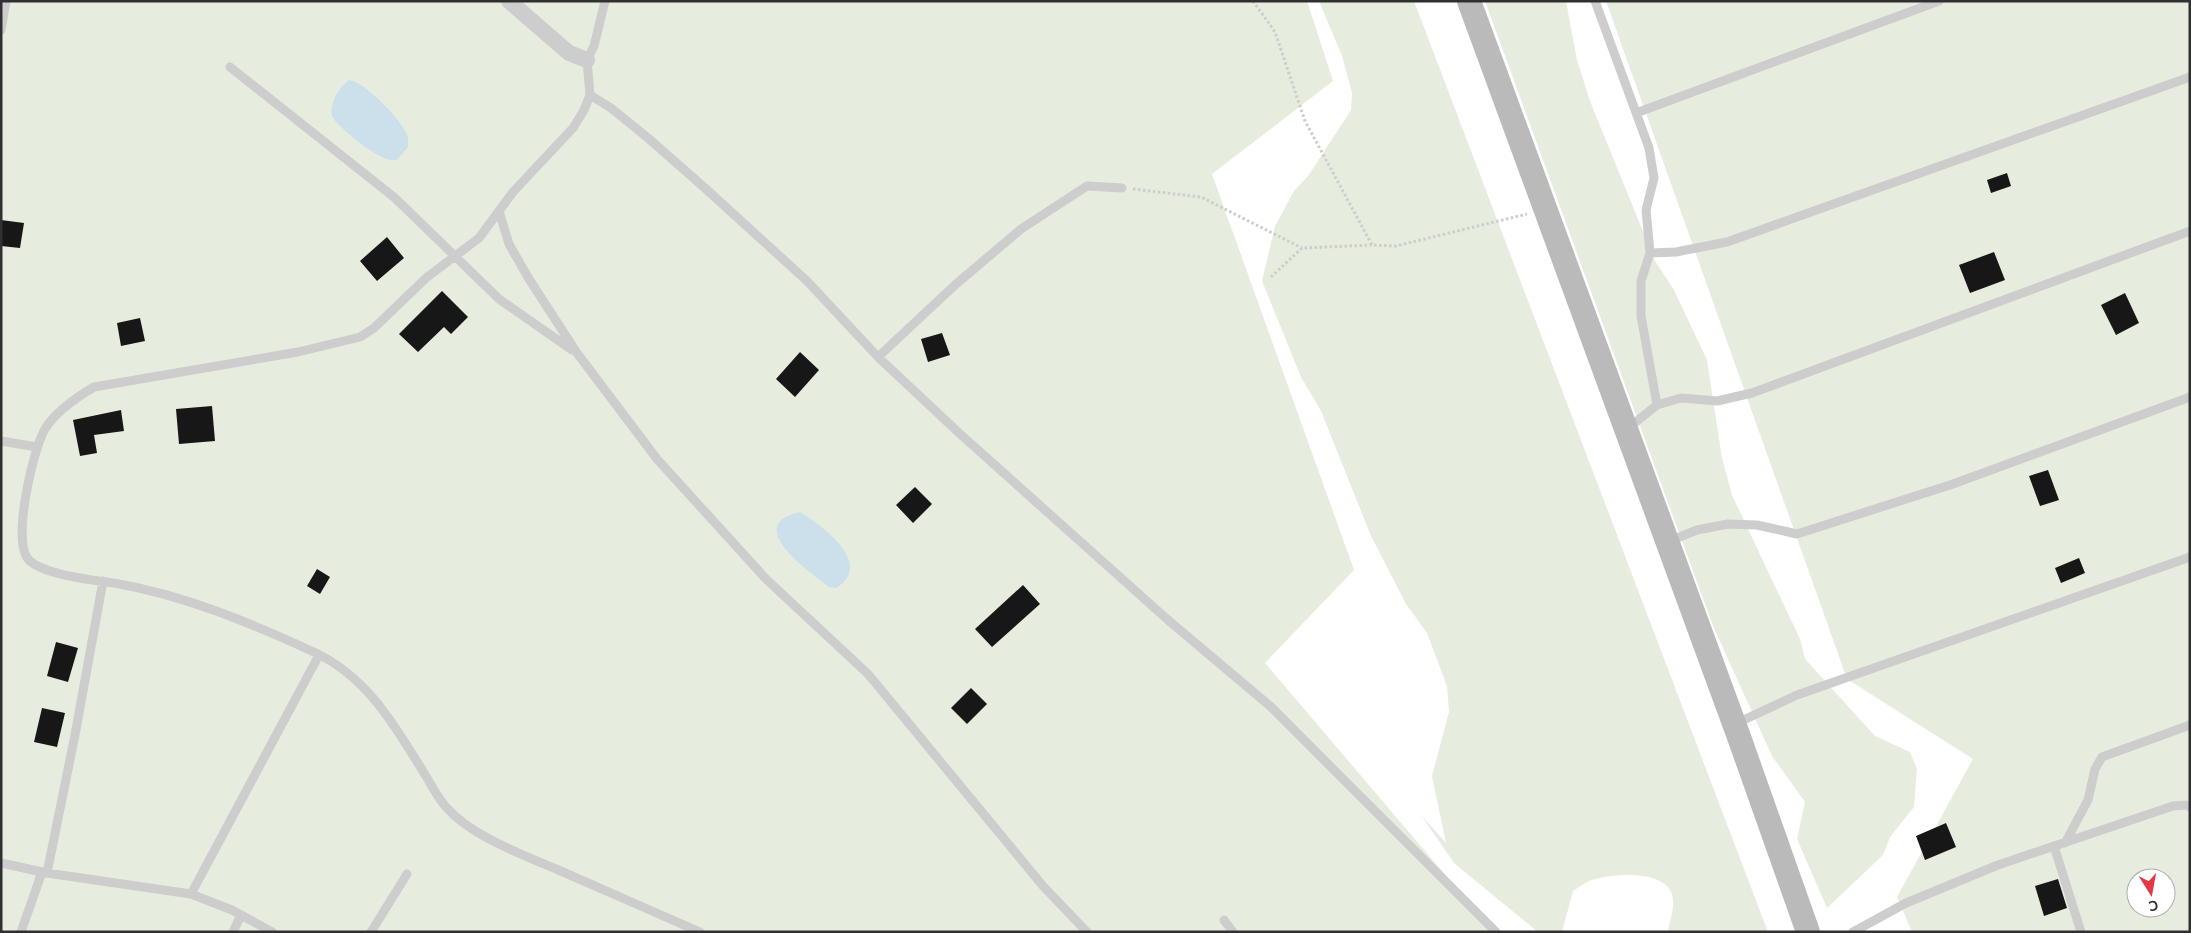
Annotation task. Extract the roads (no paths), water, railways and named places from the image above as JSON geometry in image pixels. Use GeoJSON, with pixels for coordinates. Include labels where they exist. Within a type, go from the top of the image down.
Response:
{"type":"FeatureCollection","features":[{"type":"Feature","properties":{"kind":"street"},"geometry":{"type":"LineString","coordinates":[[509,1],[561,47],[569,53],[587,60]]}},
{"type":"Feature","properties":{"kind":"street"},"geometry":{"type":"LineString","coordinates":[[1469,1],[1547,210],[1808,932]]}},
{"type":"Feature","properties":{"kind":"lane"},"geometry":{"type":"LineString","coordinates":[[1,30],[6,1]]}},
{"type":"Feature","properties":{"kind":"lane"},"geometry":{"type":"LineString","coordinates":[[605,1],[594,46],[587,60],[590,95],[584,110],[573,128],[513,192],[479,238],[426,278],[374,328],[360,337],[298,352],[94,387],[77,397],[54,418],[46,428],[37,447],[22,524],[23,547],[28,559],[44,570],[143,588],[238,618],[319,655],[348,672],[383,707],[446,807],[469,827],[530,857],[700,932]]}},
{"type":"Feature","properties":{"kind":"lane"},"geometry":{"type":"LineString","coordinates":[[1594,1],[1649,148],[1654,178],[1646,210],[1650,253],[1642,281],[1640,316],[1657,405]]}},
{"type":"Feature","properties":{"kind":"lane"},"geometry":{"type":"LineString","coordinates":[[1636,113],[1939,1]]}},
{"type":"Feature","properties":{"kind":"lane"},"geometry":{"type":"LineString","coordinates":[[230,67],[395,198],[453,257],[499,299],[577,353]]}},
{"type":"Feature","properties":{"kind":"lane"},"geometry":{"type":"LineString","coordinates":[[1650,253],[1676,252],[1727,242],[2190,77]]}},
{"type":"Feature","properties":{"kind":"lane"},"geometry":{"type":"LineString","coordinates":[[590,95],[611,108],[648,138],[799,274],[878,357],[1161,614],[1270,706],[1496,932]]}},
{"type":"Feature","properties":{"kind":"lane"},"geometry":{"type":"LineString","coordinates":[[878,357],[955,285],[1021,229],[1087,186],[1122,188]]}},
{"type":"Feature","properties":{"kind":"lane"},"geometry":{"type":"LineString","coordinates":[[499,211],[509,244],[577,353],[657,459],[766,579],[868,674],[1044,886],[1087,932]]}},
{"type":"Feature","properties":{"kind":"lane"},"geometry":{"type":"LineString","coordinates":[[1625,430],[1657,405],[1681,398],[1717,401],[1752,393],[2190,231]]}},
{"type":"Feature","properties":{"kind":"lane"},"geometry":{"type":"LineString","coordinates":[[1667,542],[1697,530],[1728,524],[1757,525],[1797,534],[1953,484],[2190,397]]}},
{"type":"Feature","properties":{"kind":"lane"},"geometry":{"type":"LineString","coordinates":[[1,441],[37,447]]}},
{"type":"Feature","properties":{"kind":"lane"},"geometry":{"type":"LineString","coordinates":[[1734,724],[1797,695],[2190,557]]}},
{"type":"Feature","properties":{"kind":"lane"},"geometry":{"type":"LineString","coordinates":[[21,932],[44,873],[75,735],[103,581]]}},
{"type":"Feature","properties":{"kind":"lane"},"geometry":{"type":"LineString","coordinates":[[190,894],[319,655]]}},
{"type":"Feature","properties":{"kind":"lane"},"geometry":{"type":"LineString","coordinates":[[2065,843],[2088,800],[2095,769],[2102,757],[2190,725]]}},
{"type":"Feature","properties":{"kind":"lane"},"geometry":{"type":"LineString","coordinates":[[1852,932],[1906,903],[1998,865],[2173,806],[2186,805],[2190,807]]}},
{"type":"Feature","properties":{"kind":"lane"},"geometry":{"type":"LineString","coordinates":[[2054,846],[2081,932]]}},
{"type":"Feature","properties":{"kind":"lane"},"geometry":{"type":"LineString","coordinates":[[1,863],[44,873],[190,894],[241,915],[272,932]]}},
{"type":"Feature","properties":{"kind":"lane"},"geometry":{"type":"LineString","coordinates":[[371,932],[406,874]]}},
{"type":"Feature","properties":{"kind":"lane"},"geometry":{"type":"LineString","coordinates":[[233,932],[241,915]]}},
{"type":"Feature","properties":{"kind":"lane"},"geometry":{"type":"LineString","coordinates":[[1224,920],[1233,932]]}},
{"type":"Feature","properties":{"kind":"water"},"geometry":{"type":"Polygon","coordinates":[[[349,80],[356,82],[373,94],[391,112],[404,129],[408,138],[408,147],[397,160],[390,160],[372,152],[344,130],[332,117],[331,112],[335,97],[341,87],[349,80]]]}},
{"type":"Feature","properties":{"kind":"water"},"geometry":{"type":"Polygon","coordinates":[[[800,512],[832,536],[848,557],[850,568],[847,578],[836,588],[829,587],[808,571],[785,549],[778,537],[777,527],[784,518],[800,512]]]}}]}
